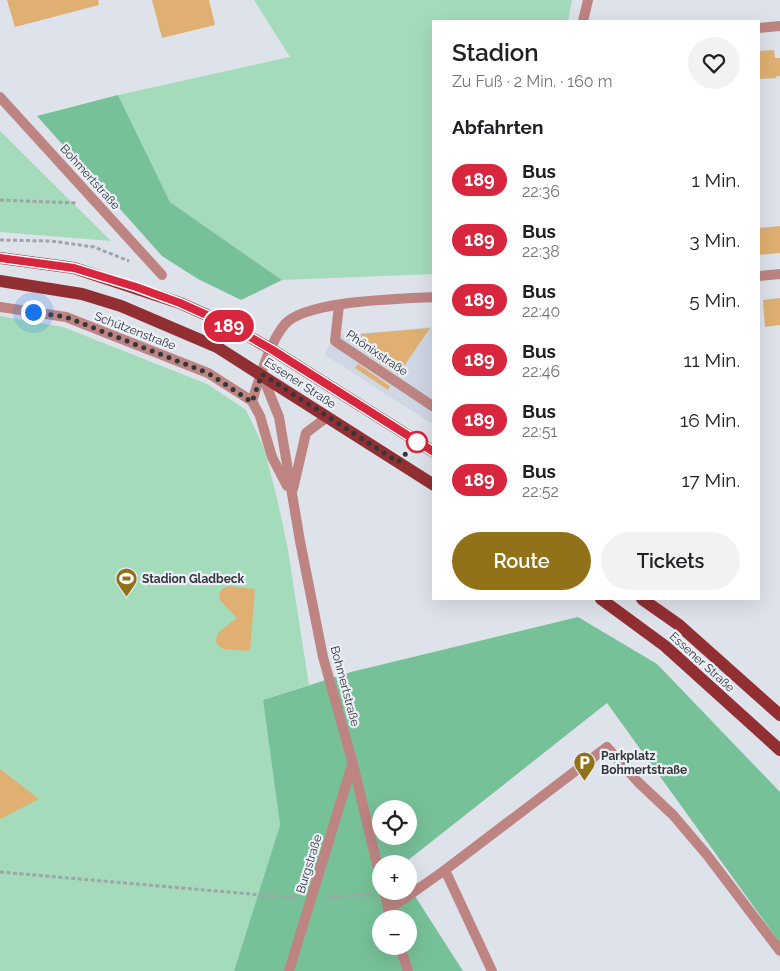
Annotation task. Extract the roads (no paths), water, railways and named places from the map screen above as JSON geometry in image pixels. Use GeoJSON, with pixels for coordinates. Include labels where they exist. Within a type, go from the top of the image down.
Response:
{"type":"FeatureCollection","features":[{"type":"Feature","properties":{"kind":"main road","name":"Essener Straße"},"geometry":{"type":"LineString","coordinates":[[0,258],[74,268],[180,303],[229,325],[271,349],[432,451]]}},
{"type":"Feature","properties":{"kind":"main road","name":"Essener Straße"},"geometry":{"type":"LineString","coordinates":[[0,281],[82,294],[121,306],[217,347],[432,484]]}},
{"type":"Feature","properties":{"kind":"main road","name":"Essener Straße"},"geometry":{"type":"LineString","coordinates":[[602,600],[666,646],[780,750]]}},
{"type":"Feature","properties":{"kind":"main road","name":"Essener Straße"},"geometry":{"type":"LineString","coordinates":[[643,600],[679,625],[780,714]]}},
{"type":"Feature","properties":{"kind":"street"},"geometry":{"type":"LineString","coordinates":[[583,20],[588,0]]}},
{"type":"Feature","properties":{"kind":"street"},"geometry":{"type":"LineString","coordinates":[[760,28],[780,26]]}},
{"type":"Feature","properties":{"kind":"street","name":"Bohmertstraße"},"geometry":{"type":"LineString","coordinates":[[0,97],[162,275]]}},
{"type":"Feature","properties":{"kind":"street"},"geometry":{"type":"LineString","coordinates":[[760,276],[780,274]]}},
{"type":"Feature","properties":{"kind":"street"},"geometry":{"type":"LineString","coordinates":[[252,402],[271,349],[285,324],[293,318],[302,313],[339,305],[432,297]]}},
{"type":"Feature","properties":{"kind":"street","name":"Phönixstraße"},"geometry":{"type":"LineString","coordinates":[[339,305],[335,340],[432,406]]}},
{"type":"Feature","properties":{"kind":"street","name":"Schützenstraße"},"geometry":{"type":"LineString","coordinates":[[0,307],[66,317],[208,373],[252,402]]}},
{"type":"Feature","properties":{"kind":"street","name":"Bohmertstraße"},"geometry":{"type":"LineString","coordinates":[[262,374],[279,416],[323,656],[353,764],[375,855]]}},
{"type":"Feature","properties":{"kind":"street","name":"Bohmertstraße"},"geometry":{"type":"LineString","coordinates":[[252,402],[260,416],[272,457],[292,495]]}},
{"type":"Feature","properties":{"kind":"street","name":"Bohmertstraße"},"geometry":{"type":"LineString","coordinates":[[292,495],[306,433],[327,417]]}},
{"type":"Feature","properties":{"kind":"street"},"geometry":{"type":"LineString","coordinates":[[395,910],[607,747],[638,782],[673,815],[780,951]]}},
{"type":"Feature","properties":{"kind":"street","name":"Burgstraße"},"geometry":{"type":"LineString","coordinates":[[289,971],[353,764]]}},
{"type":"Feature","properties":{"kind":"street"},"geometry":{"type":"LineString","coordinates":[[445,870],[492,971]]}},
{"type":"Feature","properties":{"kind":"street"},"geometry":{"type":"LineString","coordinates":[[403,955],[408,971]]}},
{"type":"Feature","properties":{"kind":"place","name":"Stadion Gladbeck"},"geometry":{"type":"Point","coordinates":[126,598]}},
{"type":"Feature","properties":{"kind":"place","name":"Parkplatz Bohmertstraße"},"geometry":{"type":"Point","coordinates":[585,782]}}]}
